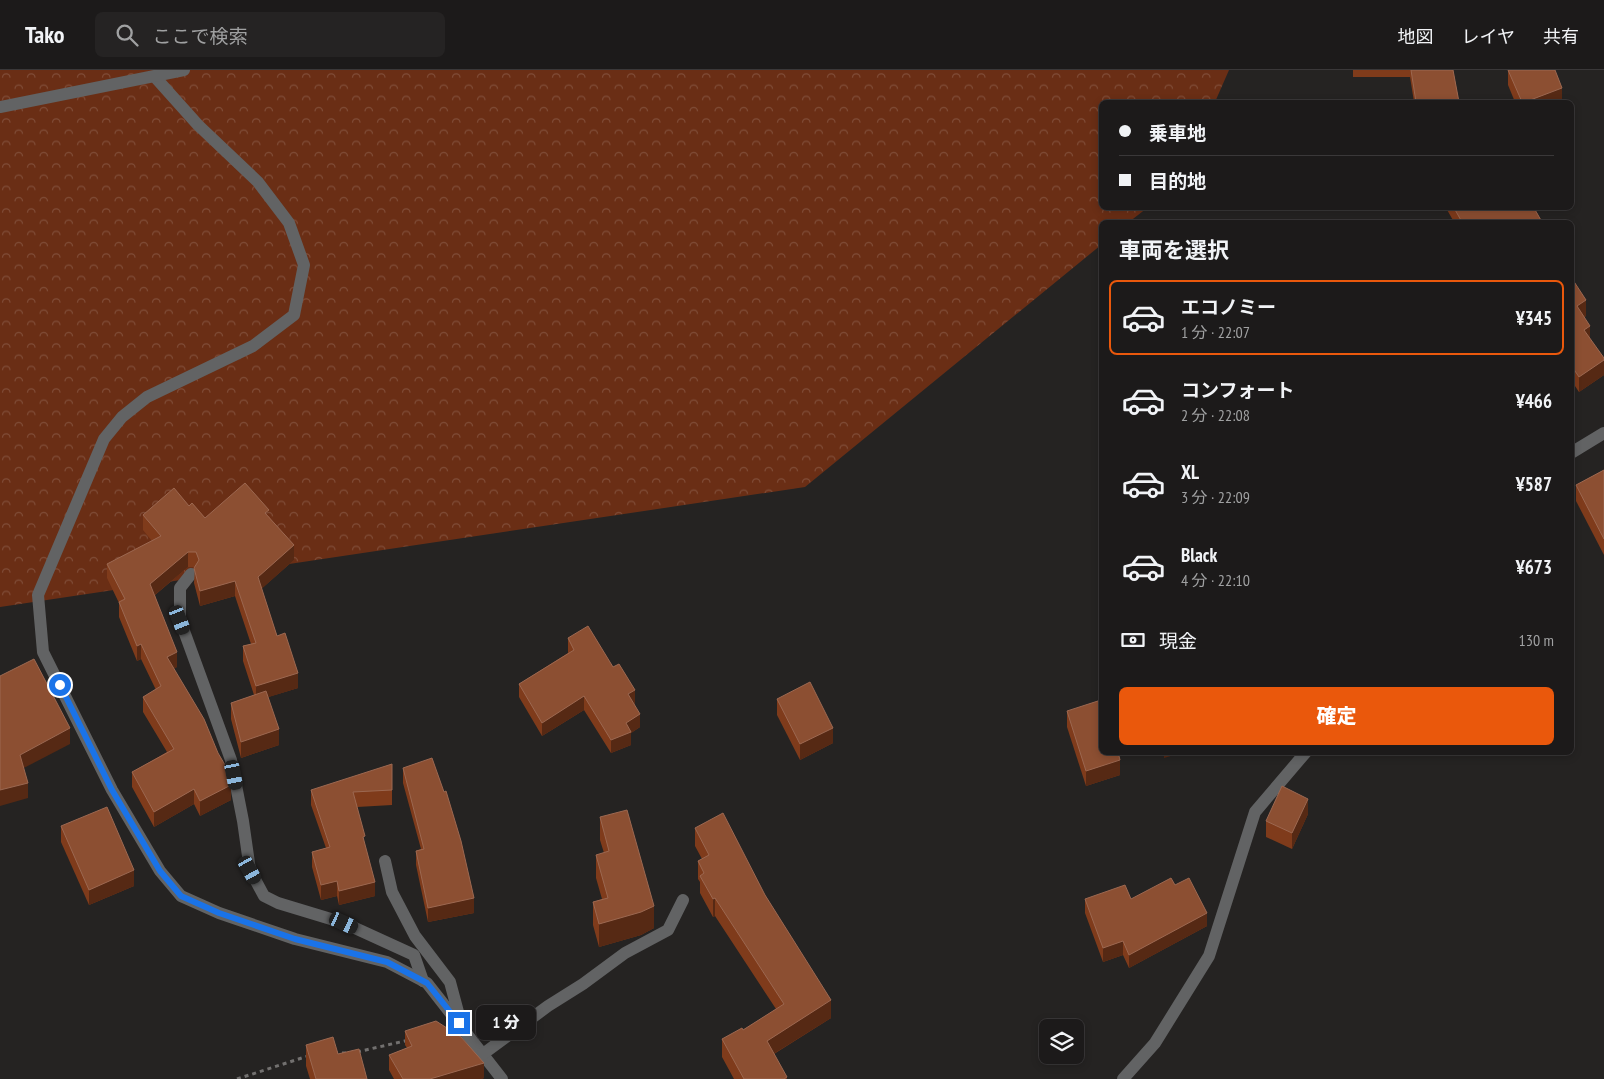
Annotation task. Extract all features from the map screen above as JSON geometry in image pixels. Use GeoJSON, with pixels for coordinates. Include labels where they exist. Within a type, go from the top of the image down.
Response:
{"type":"FeatureCollection","features":[{"type":"Feature","properties":{"kind":"street"},"geometry":{"type":"LineString","coordinates":[[0,107],[184,70]]}},
{"type":"Feature","properties":{"kind":"street"},"geometry":{"type":"LineString","coordinates":[[155,77],[192,119],[258,182],[288,223],[304,265],[294,315],[253,346],[147,397],[122,417],[104,439],[38,595],[43,652],[112,790],[160,871],[181,896],[219,913],[295,939],[387,962],[423,981]]}},
{"type":"Feature","properties":{"kind":"street"},"geometry":{"type":"LineString","coordinates":[[1574,452],[1604,433]]}},
{"type":"Feature","properties":{"kind":"street"},"geometry":{"type":"LineString","coordinates":[[191,574],[180,588],[180,620],[232,760],[250,870],[264,896],[278,903],[344,923],[414,955],[423,981],[463,1028],[502,1079]]}},
{"type":"Feature","properties":{"kind":"street"},"geometry":{"type":"LineString","coordinates":[[1123,1079],[1155,1043],[1209,956],[1255,812],[1303,755]]}},
{"type":"Feature","properties":{"kind":"street"},"geometry":{"type":"LineString","coordinates":[[386,861],[392,892],[415,936],[450,982],[463,1028]]}},
{"type":"Feature","properties":{"kind":"street"},"geometry":{"type":"LineString","coordinates":[[483,1054],[625,953],[668,930],[683,900]]}},
{"type":"Feature","properties":{"kind":"path"},"geometry":{"type":"LineString","coordinates":[[332,1053],[362,1052],[412,1039]]}},
{"type":"Feature","properties":{"kind":"path"},"geometry":{"type":"LineString","coordinates":[[237,1079],[314,1056]]}},
{"type":"Feature","properties":{"kind":"green space"},"geometry":{"type":"Polygon","coordinates":[[[0,70],[1229,70],[1216,100],[1099,100],[1099,210],[1144,210],[1132,220],[1099,220],[1099,247],[805,487],[0,607],[0,70]]]}},
{"type":"Feature","properties":{"kind":"building"},"geometry":{"type":"Polygon","coordinates":[[[1411,70],[1453,70],[1459,100],[1416,100],[1411,70]]]}},
{"type":"Feature","properties":{"kind":"building"},"geometry":{"type":"Polygon","coordinates":[[[1508,70],[1555,70],[1562,88],[1530,100],[1521,100],[1508,70]]]}},
{"type":"Feature","properties":{"kind":"building"},"geometry":{"type":"Polygon","coordinates":[[[1455,210],[1535,210],[1541,220],[1461,220],[1455,210]]]}},
{"type":"Feature","properties":{"kind":"building"},"geometry":{"type":"Polygon","coordinates":[[[1574,282],[1586,300],[1577,306],[1590,326],[1584,330],[1604,358],[1604,360],[1579,377],[1574,370],[1574,282]]]}},
{"type":"Feature","properties":{"kind":"building"},"geometry":{"type":"Polygon","coordinates":[[[1604,470],[1604,539],[1576,485],[1604,470]]]}},
{"type":"Feature","properties":{"kind":"building"},"geometry":{"type":"Polygon","coordinates":[[[245,483],[269,510],[265,513],[294,545],[258,577],[277,636],[285,633],[298,673],[256,686],[243,646],[256,643],[235,581],[200,591],[194,568],[199,560],[196,552],[188,552],[150,584],[177,652],[167,657],[204,719],[218,753],[228,770],[231,785],[200,801],[194,789],[154,812],[132,772],[174,749],[143,697],[161,686],[141,644],[137,646],[119,602],[125,599],[107,564],[161,536],[143,515],[174,488],[189,506],[192,503],[205,518],[245,483]]]}},
{"type":"Feature","properties":{"kind":"building"},"geometry":{"type":"Polygon","coordinates":[[[588,626],[613,667],[619,664],[635,690],[628,694],[640,714],[626,723],[631,732],[611,740],[584,696],[542,723],[519,684],[574,650],[568,638],[588,626]]]}},
{"type":"Feature","properties":{"kind":"building"},"geometry":{"type":"Polygon","coordinates":[[[34,659],[70,728],[20,755],[28,783],[0,790],[0,676],[34,659]]]}},
{"type":"Feature","properties":{"kind":"building"},"geometry":{"type":"Polygon","coordinates":[[[810,682],[833,728],[800,744],[777,699],[810,682]]]}},
{"type":"Feature","properties":{"kind":"building"},"geometry":{"type":"Polygon","coordinates":[[[266,691],[279,729],[241,742],[231,703],[266,691]]]}},
{"type":"Feature","properties":{"kind":"building"},"geometry":{"type":"Polygon","coordinates":[[[1099,701],[1099,755],[1119,755],[1120,760],[1086,771],[1067,711],[1099,701]]]}},
{"type":"Feature","properties":{"kind":"building"},"geometry":{"type":"Polygon","coordinates":[[[432,758],[444,792],[446,791],[461,841],[474,898],[428,908],[416,851],[424,849],[403,768],[432,758]]]}},
{"type":"Feature","properties":{"kind":"building"},"geometry":{"type":"Polygon","coordinates":[[[392,764],[392,790],[353,792],[375,882],[339,891],[337,881],[321,885],[312,852],[330,847],[311,790],[392,764]]]}},
{"type":"Feature","properties":{"kind":"building"},"geometry":{"type":"Polygon","coordinates":[[[1282,786],[1308,799],[1292,833],[1266,821],[1282,786]]]}},
{"type":"Feature","properties":{"kind":"building"},"geometry":{"type":"Polygon","coordinates":[[[107,807],[134,870],[89,890],[61,826],[107,807]]]}},
{"type":"Feature","properties":{"kind":"building"},"geometry":{"type":"Polygon","coordinates":[[[627,810],[654,906],[641,912],[599,924],[593,902],[608,898],[596,855],[609,851],[600,817],[627,810]]]}},
{"type":"Feature","properties":{"kind":"building"},"geometry":{"type":"Polygon","coordinates":[[[723,813],[765,895],[831,1000],[767,1041],[787,1077],[784,1079],[744,1079],[722,1039],[742,1028],[743,1030],[784,1004],[715,898],[713,899],[700,876],[704,873],[698,861],[709,855],[695,828],[723,813]]]}},
{"type":"Feature","properties":{"kind":"building"},"geometry":{"type":"Polygon","coordinates":[[[1171,878],[1175,885],[1189,878],[1207,913],[1129,955],[1123,941],[1103,948],[1085,899],[1125,885],[1131,899],[1171,878]]]}},
{"type":"Feature","properties":{"kind":"building"},"geometry":{"type":"Polygon","coordinates":[[[436,1021],[461,1037],[484,1063],[430,1079],[403,1079],[389,1055],[412,1046],[405,1031],[436,1021]]]}},
{"type":"Feature","properties":{"kind":"building"},"geometry":{"type":"Polygon","coordinates":[[[333,1037],[338,1054],[359,1049],[367,1079],[316,1079],[306,1045],[333,1037]]]}},
{"type":"Feature","properties":{"kind":"route"},"geometry":{"type":"LineString","coordinates":[[60,685],[112,790],[160,871],[181,896],[219,913],[295,939],[387,962],[427,983],[459,1023]]}}]}
